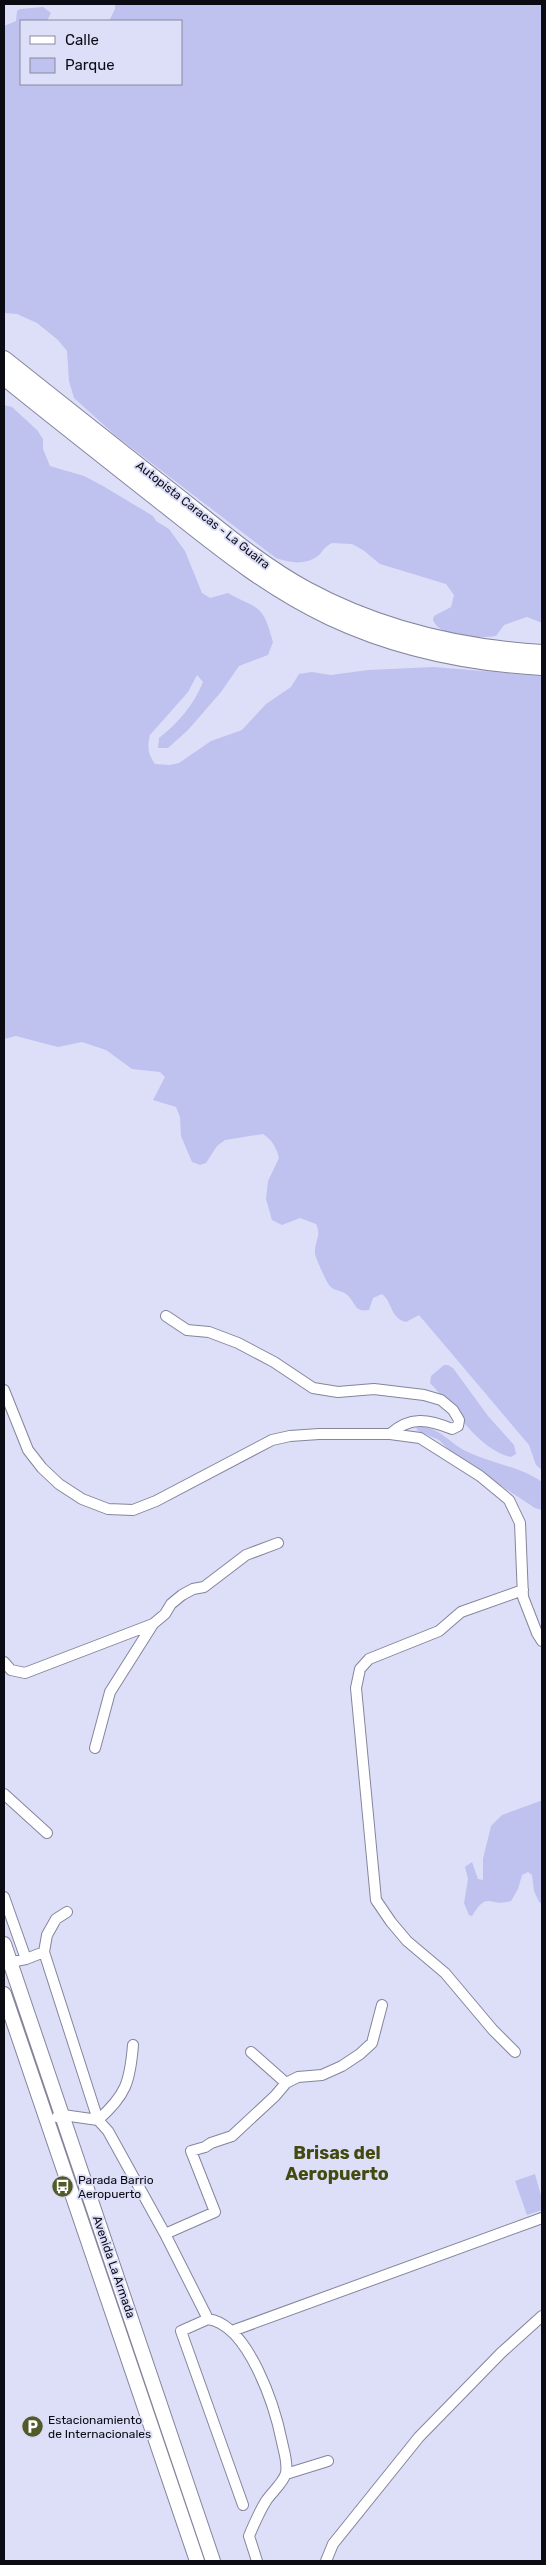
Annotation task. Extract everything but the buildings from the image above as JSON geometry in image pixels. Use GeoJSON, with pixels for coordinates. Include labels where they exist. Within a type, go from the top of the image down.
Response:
{"type":"FeatureCollection","features":[{"type":"Feature","properties":{"kind":"highway","name":"Autopista Caracas - La Guaira"},"geometry":{"type":"LineString","coordinates":[[4,359],[253,556],[308,590],[366,616],[416,634],[496,649],[542,653]]}},
{"type":"Feature","properties":{"kind":"highway","name":"Autopista Caracas - La Guaira"},"geometry":{"type":"LineString","coordinates":[[4,377],[244,568],[301,603],[361,630],[413,648],[494,663],[542,667]]}},
{"type":"Feature","properties":{"kind":"main road","name":"Avenida La Armada"},"geometry":{"type":"LineString","coordinates":[[4,1944],[213,2561]]}},
{"type":"Feature","properties":{"kind":"main road","name":"Avenida La Armada"},"geometry":{"type":"LineString","coordinates":[[4,1994],[197,2561]]}},
{"type":"Feature","properties":{"kind":"street"},"geometry":{"type":"LineString","coordinates":[[166,1316],[187,1330],[209,1332],[238,1343],[274,1362],[313,1388],[338,1392],[374,1389],[424,1395],[441,1400],[453,1410],[459,1420],[458,1426],[452,1429],[428,1421],[407,1422],[390,1434]]}},
{"type":"Feature","properties":{"kind":"street"},"geometry":{"type":"LineString","coordinates":[[4,1390],[28,1450],[42,1468],[59,1484],[82,1499],[108,1509],[133,1510],[156,1501],[272,1440],[300,1435],[390,1434],[420,1438],[480,1476],[509,1500],[520,1523],[523,1590],[537,1633],[542,1641]]}},
{"type":"Feature","properties":{"kind":"street"},"geometry":{"type":"LineString","coordinates":[[95,1748],[110,1692],[154,1624],[165,1614],[171,1604],[193,1589],[204,1587],[246,1555],[278,1543]]}},
{"type":"Feature","properties":{"kind":"street"},"geometry":{"type":"LineString","coordinates":[[515,2052],[493,2030],[445,1972],[407,1941],[376,1900],[356,1688],[360,1669],[370,1659],[439,1631],[461,1612],[523,1590]]}},
{"type":"Feature","properties":{"kind":"street"},"geometry":{"type":"LineString","coordinates":[[4,1662],[11,1670],[25,1673],[154,1624]]}},
{"type":"Feature","properties":{"kind":"street"},"geometry":{"type":"LineString","coordinates":[[4,1794],[47,1833]]}},
{"type":"Feature","properties":{"kind":"street"},"geometry":{"type":"LineString","coordinates":[[4,1897],[26,1959]]}},
{"type":"Feature","properties":{"kind":"street"},"geometry":{"type":"LineString","coordinates":[[68,1912],[56,1919],[47,1935],[44,1952],[98,2120],[115,2142],[208,2319]]}},
{"type":"Feature","properties":{"kind":"street"},"geometry":{"type":"LineString","coordinates":[[11,1962],[44,1952]]}},
{"type":"Feature","properties":{"kind":"street"},"geometry":{"type":"LineString","coordinates":[[165,2234],[215,2212],[191,2150],[205,2147],[210,2143],[232,2136],[275,2096],[286,2083],[298,2077],[322,2075],[342,2066],[360,2054],[372,2043],[382,2005]]}},
{"type":"Feature","properties":{"kind":"street"},"geometry":{"type":"LineString","coordinates":[[48,2120],[63,2115],[98,2120],[117,2103],[126,2085],[133,2045]]}},
{"type":"Feature","properties":{"kind":"street"},"geometry":{"type":"LineString","coordinates":[[251,2052],[286,2083]]}},
{"type":"Feature","properties":{"kind":"street"},"geometry":{"type":"LineString","coordinates":[[232,2331],[542,2218]]}},
{"type":"Feature","properties":{"kind":"street"},"geometry":{"type":"LineString","coordinates":[[326,2561],[333,2544],[419,2437],[501,2354],[542,2316]]}},
{"type":"Feature","properties":{"kind":"street"},"geometry":{"type":"LineString","coordinates":[[243,2505],[181,2331],[208,2319],[219,2321],[232,2331],[263,2379],[277,2420],[286,2462],[286,2474]]}},
{"type":"Feature","properties":{"kind":"street"},"geometry":{"type":"LineString","coordinates":[[257,2561],[249,2536],[265,2502],[286,2474],[328,2461]]}},
{"type":"Feature","properties":{"kind":"green space"},"geometry":{"type":"Polygon","coordinates":[[[115,4],[542,4],[542,623],[527,617],[504,625],[496,636],[471,637],[452,634],[437,626],[433,620],[434,616],[451,607],[454,595],[446,584],[380,564],[363,550],[352,544],[332,543],[315,558],[304,562],[293,562],[276,558],[116,436],[74,398],[69,381],[67,351],[58,340],[37,323],[17,314],[4,313],[4,26],[16,21],[17,11],[20,9],[43,7],[51,13],[48,20],[20,20],[20,85],[182,85],[182,20],[110,20],[115,9],[115,4]]]}},
{"type":"Feature","properties":{"kind":"green space"},"geometry":{"type":"Polygon","coordinates":[[[4,405],[12,407],[37,430],[43,439],[43,449],[50,466],[84,476],[103,486],[153,516],[156,521],[169,529],[185,551],[202,593],[210,598],[228,593],[257,608],[266,622],[273,642],[268,655],[239,666],[221,692],[188,730],[168,748],[158,748],[159,738],[185,713],[195,699],[203,682],[197,675],[188,692],[150,735],[149,750],[155,764],[170,765],[179,763],[211,741],[242,730],[266,704],[291,687],[299,674],[312,672],[331,675],[368,670],[434,667],[542,676],[542,1470],[536,1465],[529,1445],[419,1315],[406,1322],[401,1320],[394,1314],[382,1294],[373,1298],[369,1310],[360,1310],[344,1293],[331,1287],[326,1279],[315,1254],[318,1236],[316,1224],[300,1218],[282,1225],[272,1220],[266,1199],[268,1181],[279,1158],[274,1144],[263,1134],[225,1140],[217,1146],[206,1163],[200,1165],[192,1162],[181,1136],[180,1117],[176,1107],[153,1100],[165,1077],[160,1072],[132,1069],[106,1050],[82,1042],[58,1047],[16,1036],[4,1039],[4,405]]]}},
{"type":"Feature","properties":{"kind":"green space"},"geometry":{"type":"Polygon","coordinates":[[[444,1365],[453,1368],[488,1416],[514,1445],[516,1454],[511,1457],[499,1453],[477,1437],[430,1383],[431,1376],[444,1365]]]}},
{"type":"Feature","properties":{"kind":"green space"},"geometry":{"type":"Polygon","coordinates":[[[420,1426],[442,1434],[457,1446],[470,1453],[516,1469],[542,1482],[542,1510],[535,1508],[453,1454],[439,1440],[418,1431],[416,1428],[420,1426]]]}},
{"type":"Feature","properties":{"kind":"green space"},"geometry":{"type":"Polygon","coordinates":[[[542,1801],[542,1904],[539,1902],[534,1891],[532,1875],[528,1872],[522,1875],[518,1889],[511,1901],[504,1903],[486,1901],[477,1908],[472,1916],[469,1915],[464,1903],[468,1879],[465,1867],[472,1862],[478,1879],[483,1880],[483,1859],[491,1826],[502,1815],[542,1801]]]}},
{"type":"Feature","properties":{"kind":"green space"},"geometry":{"type":"Polygon","coordinates":[[[535,2174],[542,2199],[542,2210],[527,2215],[515,2181],[535,2174]]]}},
{"type":"Feature","properties":{"kind":"place","name":"Parada Barrio Aeropuerto"},"geometry":{"type":"Point","coordinates":[62,2187]}},
{"type":"Feature","properties":{"kind":"place","name":"Estacionamiento de Internacionales"},"geometry":{"type":"Point","coordinates":[32,2427]}},
{"type":"Feature","properties":{"kind":"district","name":"Brisas del Aeropuerto"},"geometry":{"type":"Point","coordinates":[337,2163]}}]}
